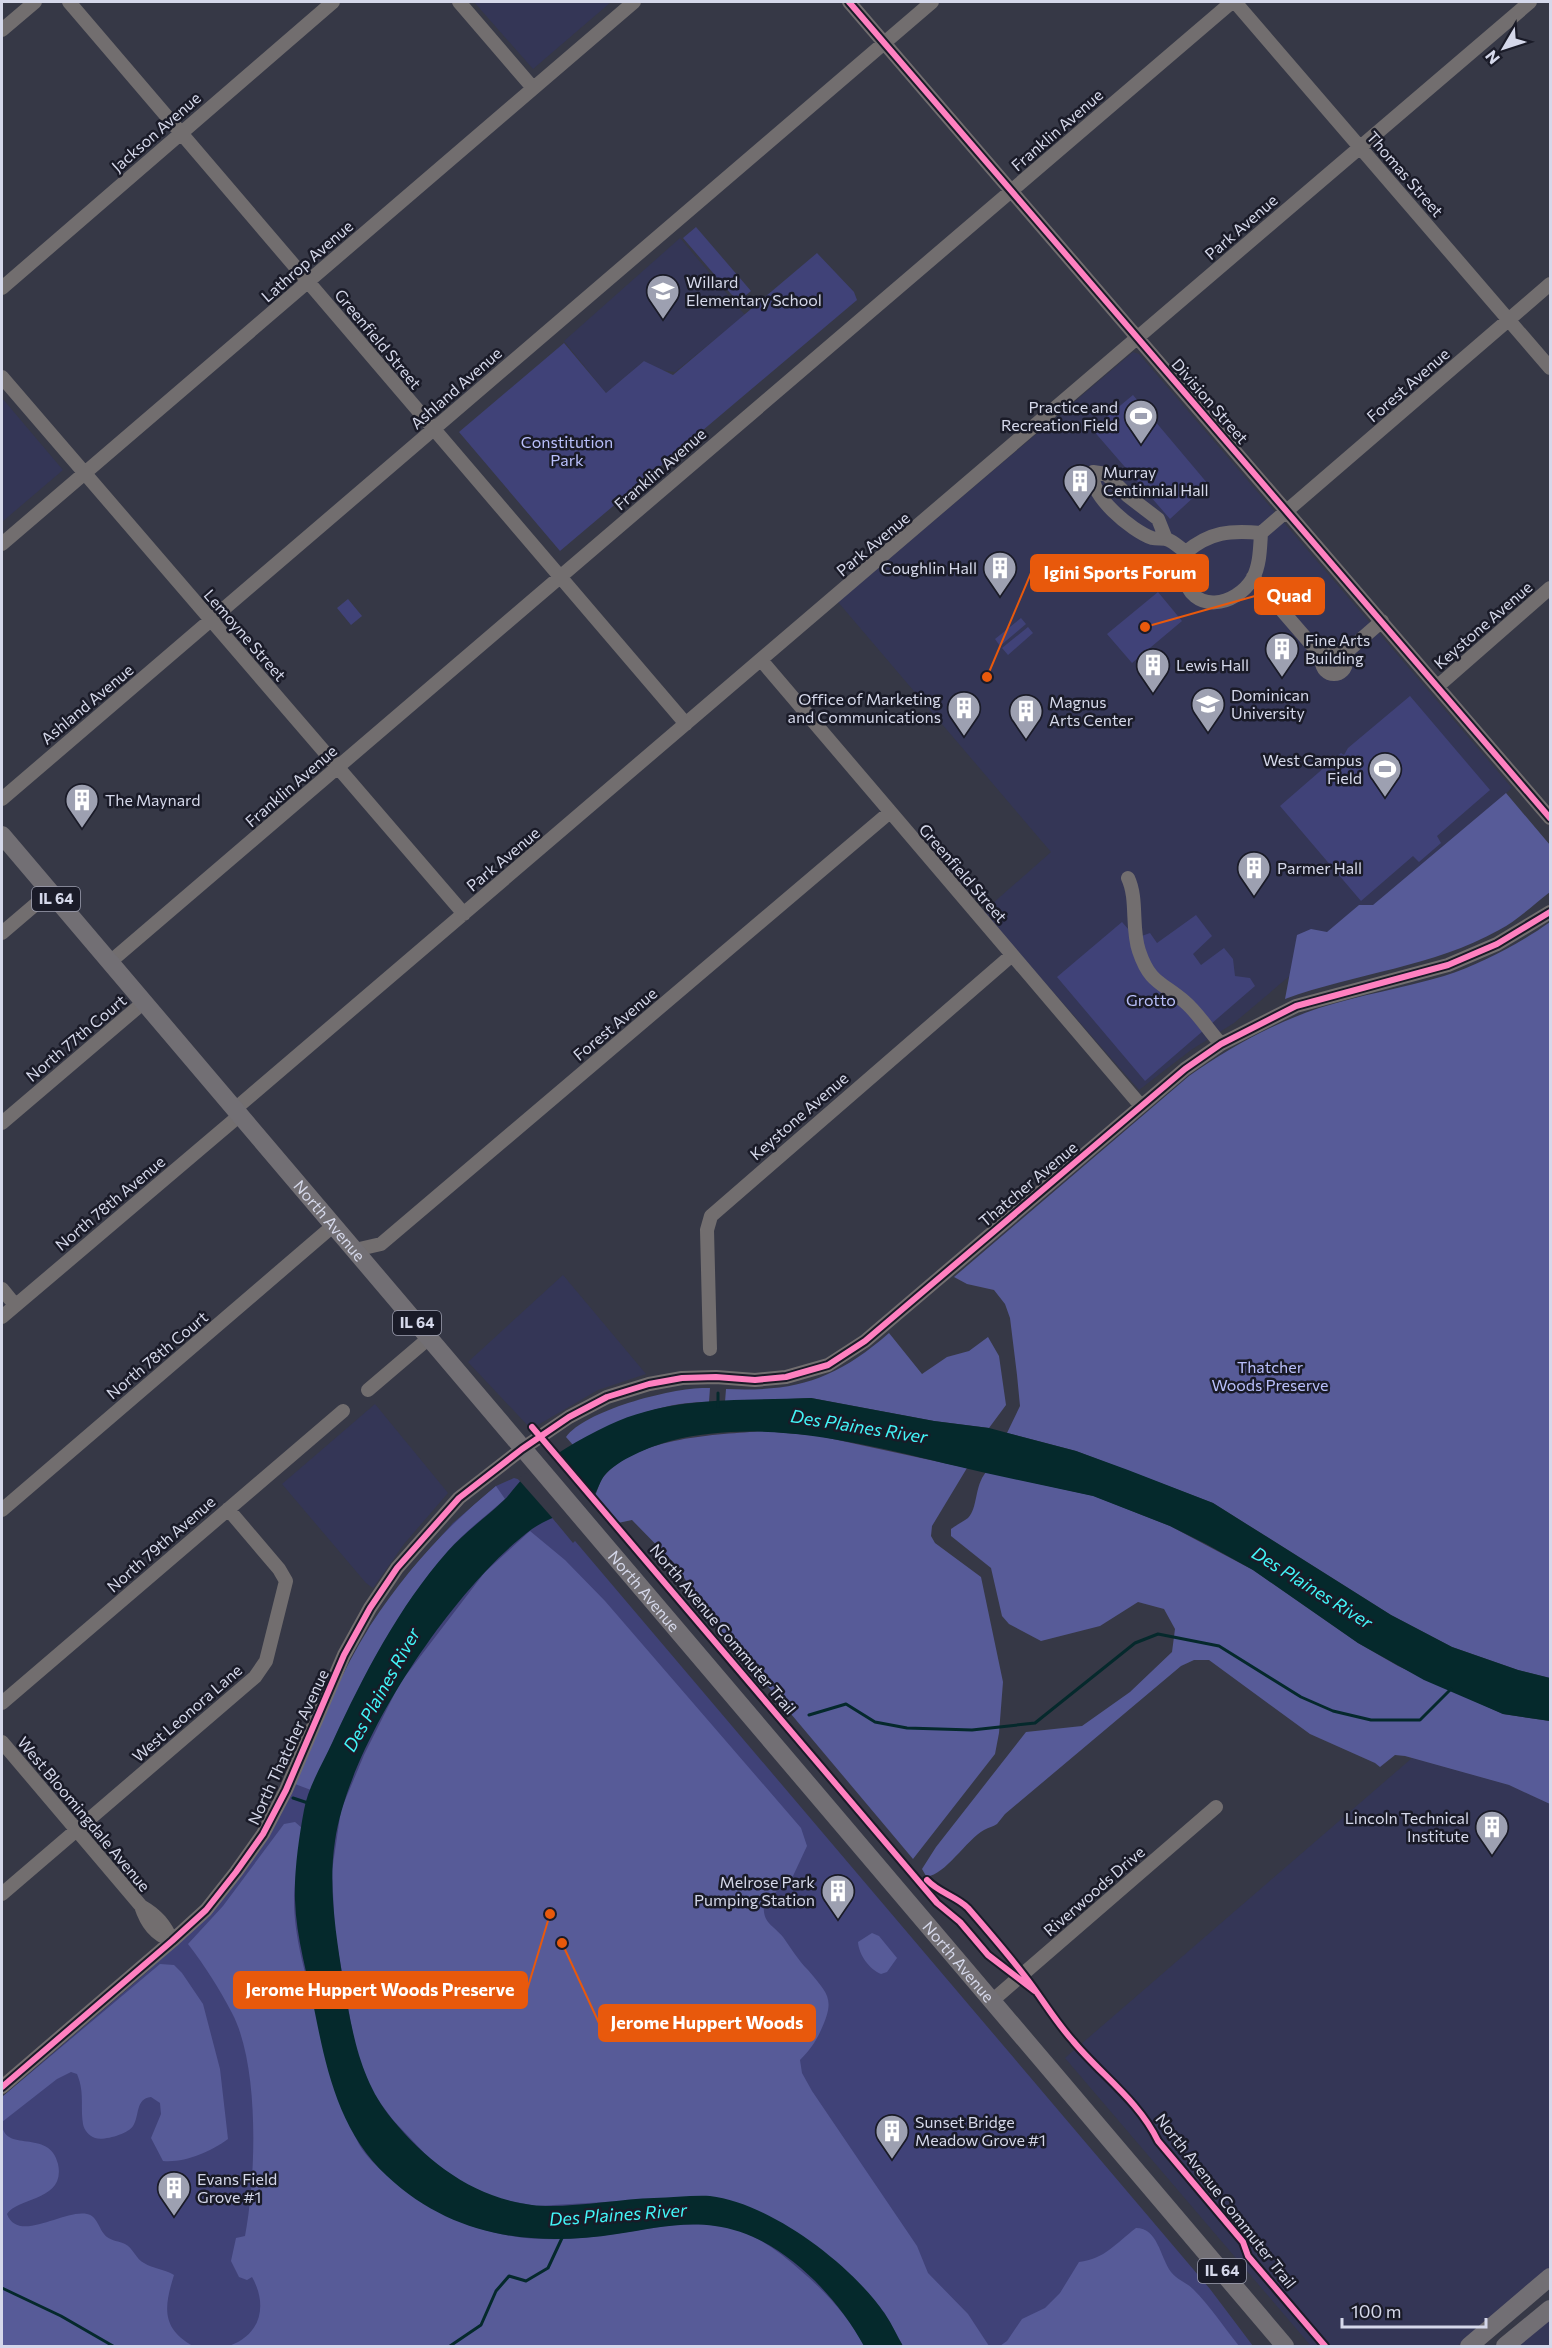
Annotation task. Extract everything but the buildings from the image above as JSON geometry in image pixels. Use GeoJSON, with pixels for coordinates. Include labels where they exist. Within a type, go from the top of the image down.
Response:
{"type":"FeatureCollection","features":[{"type":"Feature","properties":{"kind":"main road","name":"North Avenue"},"geometry":{"type":"LineString","coordinates":[[2,835],[1285,2346]]}},
{"type":"Feature","properties":{"kind":"main road"},"geometry":{"type":"LineString","coordinates":[[1469,2346],[1551,2277]]}},
{"type":"Feature","properties":{"kind":"main road"},"geometry":{"type":"LineString","coordinates":[[1505,2346],[1551,2309]]}},
{"type":"Feature","properties":{"kind":"street"},"geometry":{"type":"LineString","coordinates":[[2,30],[35,2]]}},
{"type":"Feature","properties":{"kind":"street","name":"Greenfield Street"},"geometry":{"type":"LineString","coordinates":[[69,2],[686,724]]}},
{"type":"Feature","properties":{"kind":"street","name":"Jackson Avenue"},"geometry":{"type":"LineString","coordinates":[[2,288],[333,2]]}},
{"type":"Feature","properties":{"kind":"street"},"geometry":{"type":"LineString","coordinates":[[459,2],[533,88]]}},
{"type":"Feature","properties":{"kind":"street","name":"Lathrop Avenue"},"geometry":{"type":"LineString","coordinates":[[2,544],[634,2]]}},
{"type":"Feature","properties":{"kind":"street","name":"Division Street"},"geometry":{"type":"LineString","coordinates":[[849,2],[1551,818]]}},
{"type":"Feature","properties":{"kind":"street","name":"Ashland Avenue"},"geometry":{"type":"LineString","coordinates":[[2,799],[932,2]]}},
{"type":"Feature","properties":{"kind":"street","name":"Thomas Street"},"geometry":{"type":"LineString","coordinates":[[1233,2],[1551,368]]}},
{"type":"Feature","properties":{"kind":"street","name":"Franklin Avenue"},"geometry":{"type":"LineString","coordinates":[[110,962],[1233,2]]}},
{"type":"Feature","properties":{"kind":"street","name":"Park Avenue"},"geometry":{"type":"LineString","coordinates":[[238,1112],[464,914],[1530,2]]}},
{"type":"Feature","properties":{"kind":"street","name":"Forest Avenue"},"geometry":{"type":"LineString","coordinates":[[1261,533],[1551,284]]}},
{"type":"Feature","properties":{"kind":"street","name":"Lemoyne Street"},"geometry":{"type":"LineString","coordinates":[[2,377],[464,914]]}},
{"type":"Feature","properties":{"kind":"street"},"geometry":{"type":"LineString","coordinates":[[1166,539],[1158,519],[1128,496],[1106,474],[1093,472],[1092,479],[1102,499],[1128,524],[1153,538],[1166,539],[1186,552]]}},
{"type":"Feature","properties":{"kind":"street"},"geometry":{"type":"LineString","coordinates":[[1234,531],[1261,533],[1260,551],[1253,577],[1237,597],[1223,603],[1207,602],[1196,596],[1186,583],[1183,573],[1186,552],[1214,534],[1234,531]]}},
{"type":"Feature","properties":{"kind":"street"},"geometry":{"type":"LineString","coordinates":[[1253,577],[1317,651],[1324,655]]}},
{"type":"Feature","properties":{"kind":"street","name":"Keystone Avenue"},"geometry":{"type":"LineString","coordinates":[[1438,686],[1551,588]]}},
{"type":"Feature","properties":{"kind":"street"},"geometry":{"type":"LineString","coordinates":[[1343,655],[1382,621]]}},
{"type":"Feature","properties":{"kind":"street"},"geometry":{"type":"LineString","coordinates":[[1334,650],[1343,655],[1346,665],[1335,674],[1325,669],[1322,662],[1324,655],[1334,650]]}},
{"type":"Feature","properties":{"kind":"street","name":"Greenfield Street"},"geometry":{"type":"LineString","coordinates":[[761,660],[1141,1106]]}},
{"type":"Feature","properties":{"kind":"street","name":"Forest Avenue"},"geometry":{"type":"LineString","coordinates":[[355,1250],[381,1244],[890,812]]}},
{"type":"Feature","properties":{"kind":"street"},"geometry":{"type":"LineString","coordinates":[[1128,878],[1131,884],[1133,925],[1139,951],[1149,973],[1160,985],[1185,1002],[1221,1044]]}},
{"type":"Feature","properties":{"kind":"street"},"geometry":{"type":"LineString","coordinates":[[2,933],[50,892]]}},
{"type":"Feature","properties":{"kind":"street","name":"Thatcher Avenue"},"geometry":{"type":"LineString","coordinates":[[522,1449],[569,1417],[627,1390],[682,1378],[771,1380],[815,1371],[844,1357],[1185,1069],[1221,1044],[1296,1006],[1448,965],[1497,944],[1551,912]]}},
{"type":"Feature","properties":{"kind":"street","name":"Keystone Avenue"},"geometry":{"type":"LineString","coordinates":[[710,1349],[707,1230],[711,1216],[1012,955]]}},
{"type":"Feature","properties":{"kind":"street","name":"North 77th Court"},"geometry":{"type":"LineString","coordinates":[[2,1123],[144,1002]]}},
{"type":"Feature","properties":{"kind":"street","name":"North 78th Avenue"},"geometry":{"type":"LineString","coordinates":[[2,1317],[238,1112]]}},
{"type":"Feature","properties":{"kind":"street","name":"North 78th Court"},"geometry":{"type":"LineString","coordinates":[[2,1510],[334,1225]]}},
{"type":"Feature","properties":{"kind":"street"},"geometry":{"type":"LineString","coordinates":[[2,1289],[15,1305]]}},
{"type":"Feature","properties":{"kind":"street"},"geometry":{"type":"LineString","coordinates":[[368,1390],[429,1338]]}},
{"type":"Feature","properties":{"kind":"street","name":"North 79th Avenue"},"geometry":{"type":"LineString","coordinates":[[2,1703],[343,1411]]}},
{"type":"Feature","properties":{"kind":"street","name":"North Thatcher Avenue"},"geometry":{"type":"LineString","coordinates":[[2,2087],[207,1910],[263,1834],[286,1790],[344,1655],[384,1586],[426,1532],[459,1498],[522,1449]]}},
{"type":"Feature","properties":{"kind":"street","name":"West Leonora Lane"},"geometry":{"type":"LineString","coordinates":[[76,1830],[255,1677],[266,1661],[286,1581],[279,1569],[228,1509]]}},
{"type":"Feature","properties":{"kind":"street","name":"West Bloomingdale Avenue"},"geometry":{"type":"LineString","coordinates":[[2,1742],[141,1906],[154,1913],[167,1928],[172,1941]]}},
{"type":"Feature","properties":{"kind":"street","name":"Riverwoods Drive"},"geometry":{"type":"LineString","coordinates":[[993,2000],[1216,1808]]}},
{"type":"Feature","properties":{"kind":"street"},"geometry":{"type":"LineString","coordinates":[[2,1894],[76,1830]]}},
{"type":"Feature","properties":{"kind":"shaded area"},"geometry":{"type":"Polygon","coordinates":[[[474,2],[611,2],[533,69],[474,2]]]}},
{"type":"Feature","properties":{"kind":"shaded area","name":"Willard Elementary School"},"geometry":{"type":"Polygon","coordinates":[[[680,238],[745,315],[675,372],[661,370],[644,361],[606,393],[564,341],[680,238]]]}},
{"type":"Feature","properties":{"kind":"shaded area","name":"Dominican University"},"geometry":{"type":"Polygon","coordinates":[[[1133,352],[1139,354],[1512,788],[1234,1023],[1191,1050],[1139,1090],[983,912],[1051,852],[838,602],[1133,352]]]}},
{"type":"Feature","properties":{"kind":"shaded area"},"geometry":{"type":"Polygon","coordinates":[[[2,398],[63,470],[2,522],[2,398]]]}},
{"type":"Feature","properties":{"kind":"shaded area"},"geometry":{"type":"Polygon","coordinates":[[[563,1275],[646,1374],[598,1390],[531,1429],[468,1362],[563,1275]]]}},
{"type":"Feature","properties":{"kind":"shaded area"},"geometry":{"type":"Polygon","coordinates":[[[375,1404],[448,1493],[404,1544],[373,1588],[366,1583],[282,1484],[375,1404]]]}},
{"type":"Feature","properties":{"kind":"shaded area"},"geometry":{"type":"Polygon","coordinates":[[[1412,1758],[1509,1785],[1550,1804],[1550,2268],[1457,2346],[1311,2346],[1065,2058],[1412,1758]]]}},
{"type":"Feature","properties":{"kind":"shaded area"},"geometry":{"type":"Polygon","coordinates":[[[1550,2316],[1550,2346],[1514,2346],[1550,2316]]]}},
{"type":"Feature","properties":{"kind":"green space"},"geometry":{"type":"Polygon","coordinates":[[[696,227],[751,291],[738,302],[683,238],[696,227]]]}},
{"type":"Feature","properties":{"kind":"green space","name":"Constitution Park"},"geometry":{"type":"Polygon","coordinates":[[[817,253],[854,292],[857,300],[560,551],[459,432],[564,343],[606,393],[644,361],[673,375],[817,253]]]}},
{"type":"Feature","properties":{"kind":"green space","name":"Practice and Recreation Field"},"geometry":{"type":"Polygon","coordinates":[[[1133,395],[1208,484],[1170,519],[1092,429],[1133,395]]]}},
{"type":"Feature","properties":{"kind":"green space"},"geometry":{"type":"Polygon","coordinates":[[[1158,592],[1182,621],[1132,663],[1107,634],[1158,592]]]}},
{"type":"Feature","properties":{"kind":"green space"},"geometry":{"type":"Polygon","coordinates":[[[348,599],[362,616],[351,625],[337,608],[348,599]]]}},
{"type":"Feature","properties":{"kind":"green space"},"geometry":{"type":"Polygon","coordinates":[[[1021,618],[1026,624],[1000,646],[995,639],[1021,618]]]}},
{"type":"Feature","properties":{"kind":"green space"},"geometry":{"type":"Polygon","coordinates":[[[1028,627],[1033,633],[1008,655],[1002,648],[1028,627]]]}},
{"type":"Feature","properties":{"kind":"green space","name":"West Campus Field"},"geometry":{"type":"Polygon","coordinates":[[[1410,696],[1490,790],[1437,836],[1441,843],[1419,862],[1413,856],[1361,901],[1280,806],[1341,753],[1344,755],[1348,748],[1410,696]]]}},
{"type":"Feature","properties":{"kind":"green space"},"geometry":{"type":"Polygon","coordinates":[[[1506,793],[1550,845],[1550,892],[1513,922],[1474,943],[1421,961],[1339,982],[1285,999],[1297,935],[1311,929],[1327,932],[1359,905],[1373,905],[1506,793]]]}},
{"type":"Feature","properties":{"kind":"green space","name":"Grotto"},"geometry":{"type":"Polygon","coordinates":[[[1196,915],[1212,936],[1193,954],[1201,965],[1224,948],[1233,959],[1235,976],[1250,978],[1255,986],[1145,1081],[1057,977],[1122,922],[1136,938],[1150,933],[1157,943],[1196,915]]]}},
{"type":"Feature","properties":{"kind":"green space","name":"Thatcher Woods Preserve"},"geometry":{"type":"Polygon","coordinates":[[[1550,922],[1550,1678],[1518,1670],[1452,1647],[1391,1615],[1213,1503],[1076,1451],[1007,1433],[1020,1406],[1010,1318],[1005,1304],[994,1290],[967,1284],[954,1277],[1189,1076],[1220,1055],[1268,1029],[1319,1008],[1444,976],[1472,966],[1526,938],[1550,922]]]}},
{"type":"Feature","properties":{"kind":"green space"},"geometry":{"type":"Polygon","coordinates":[[[889,1333],[922,1374],[947,1357],[969,1351],[988,1337],[999,1356],[1006,1405],[989,1428],[934,1421],[811,1398],[725,1402],[726,1389],[773,1388],[814,1380],[851,1362],[889,1333]]]}},
{"type":"Feature","properties":{"kind":"green space"},"geometry":{"type":"Polygon","coordinates":[[[710,1388],[709,1402],[674,1405],[639,1414],[573,1445],[566,1437],[576,1427],[611,1409],[676,1391],[710,1388]]]}},
{"type":"Feature","properties":{"kind":"green space"},"geometry":{"type":"Polygon","coordinates":[[[764,1431],[819,1436],[967,1468],[932,1526],[931,1536],[935,1543],[981,1577],[1003,1682],[999,1733],[995,1754],[913,1859],[717,1626],[674,1563],[632,1520],[618,1523],[595,1496],[605,1475],[620,1462],[638,1452],[658,1445],[702,1436],[764,1431]]]}},
{"type":"Feature","properties":{"kind":"green space"},"geometry":{"type":"Polygon","coordinates":[[[986,1472],[1094,1496],[1170,1526],[1253,1570],[1358,1643],[1398,1666],[1503,1714],[1550,1721],[1550,1804],[1509,1785],[1405,1756],[1395,1755],[1380,1767],[1310,1734],[1209,1660],[1194,1660],[1181,1666],[1005,1814],[997,1824],[977,1835],[940,1871],[926,1876],[922,1869],[936,1847],[1026,1732],[1082,1726],[1130,1692],[1172,1652],[1175,1629],[1164,1609],[1138,1602],[1100,1626],[1041,1641],[1009,1624],[1002,1616],[991,1568],[951,1536],[951,1529],[971,1514],[986,1472]]]}},
{"type":"Feature","properties":{"kind":"green space"},"geometry":{"type":"Polygon","coordinates":[[[514,1478],[521,1480],[573,1543],[575,1541],[1210,2289],[1253,2346],[2,2346],[2,2097],[146,1973],[213,1909],[322,1721],[370,1626],[412,1569],[453,1523],[496,1486],[514,1478]]]}},
{"type":"Feature","properties":{"kind":"green space"},"geometry":{"type":"Polygon","coordinates":[[[496,1486],[505,1499],[447,1552],[425,1579],[387,1636],[354,1696],[311,1790],[295,1784],[339,1683],[383,1606],[444,1534],[496,1486]]]}},
{"type":"Feature","properties":{"kind":"green space"},"geometry":{"type":"Polygon","coordinates":[[[530,1531],[565,1560],[605,1601],[801,1828],[807,1846],[793,1876],[764,1903],[764,1910],[766,1919],[783,1937],[828,1998],[828,2011],[821,2030],[812,2046],[800,2060],[802,2073],[917,2246],[928,2273],[968,2314],[989,2346],[903,2346],[884,2312],[708,2196],[536,2206],[495,2198],[458,2180],[429,2158],[393,2120],[373,2093],[356,2052],[335,1933],[332,1871],[341,1810],[364,1755],[400,1683],[485,1572],[530,1531]]]}},
{"type":"Feature","properties":{"kind":"green space"},"geometry":{"type":"Polygon","coordinates":[[[295,1822],[302,1828],[294,1896],[297,1938],[302,1959],[351,2127],[359,2145],[379,2168],[436,2210],[461,2222],[512,2236],[565,2239],[698,2224],[728,2227],[743,2232],[773,2248],[794,2264],[836,2305],[864,2346],[229,2346],[240,2341],[255,2327],[260,2308],[260,2298],[252,2277],[247,2280],[239,2277],[231,2261],[236,2238],[245,2236],[249,2212],[253,2154],[251,2092],[241,2035],[232,2013],[212,1977],[188,1944],[223,1906],[284,1824],[295,1822]]]}},
{"type":"Feature","properties":{"kind":"green space"},"geometry":{"type":"Polygon","coordinates":[[[872,1933],[879,1936],[897,1958],[887,1972],[881,1974],[869,1965],[859,1947],[858,1942],[872,1933]]]}},
{"type":"Feature","properties":{"kind":"green space"},"geometry":{"type":"Polygon","coordinates":[[[160,1964],[174,1965],[182,1973],[203,2004],[220,2069],[228,2139],[197,2156],[163,2161],[151,2138],[161,2114],[160,2103],[151,2097],[146,2098],[140,2104],[135,2122],[130,2129],[110,2138],[93,2137],[84,2126],[82,2093],[77,2074],[71,2072],[57,2079],[2,2122],[2,2097],[160,1964]]]}},
{"type":"Feature","properties":{"kind":"green space"},"geometry":{"type":"Polygon","coordinates":[[[2,2122],[4,2132],[10,2137],[46,2146],[53,2153],[58,2164],[59,2176],[55,2185],[48,2192],[13,2208],[7,2214],[13,2222],[21,2226],[31,2226],[66,2216],[91,2215],[107,2237],[128,2246],[141,2261],[148,2265],[174,2275],[167,2307],[170,2324],[175,2332],[193,2346],[2,2346],[2,2122]]]}},
{"type":"Feature","properties":{"kind":"green space"},"geometry":{"type":"Polygon","coordinates":[[[1136,2228],[1143,2229],[1154,2238],[1171,2272],[1199,2296],[1239,2346],[1000,2346],[1007,2341],[1022,2319],[1045,2308],[1060,2293],[1079,2262],[1103,2254],[1136,2228]]]}},
{"type":"Feature","properties":{"kind":"water","name":"Des Plaines River"},"geometry":{"type":"Polygon","coordinates":[[[811,1398],[934,1421],[989,1428],[1076,1451],[1128,1470],[1213,1503],[1391,1615],[1452,1647],[1518,1670],[1550,1678],[1550,1721],[1503,1714],[1424,1680],[1358,1643],[1253,1570],[1170,1526],[1093,1496],[886,1449],[814,1436],[742,1432],[706,1434],[653,1447],[617,1464],[604,1476],[590,1499],[532,1529],[501,1555],[470,1589],[409,1670],[361,1759],[344,1802],[333,1858],[334,1910],[340,1963],[350,2017],[358,2053],[372,2087],[392,2119],[421,2150],[454,2176],[491,2195],[511,2201],[546,2206],[710,2196],[758,2210],[807,2239],[852,2275],[885,2314],[903,2346],[864,2346],[837,2306],[802,2269],[761,2241],[738,2231],[690,2224],[585,2238],[524,2237],[494,2233],[466,2225],[438,2213],[412,2197],[371,2159],[347,2121],[338,2100],[325,2058],[300,1943],[296,1914],[295,1878],[299,1843],[306,1801],[312,1784],[383,1642],[430,1572],[454,1544],[503,1501],[522,1480],[555,1455],[609,1425],[633,1415],[708,1401],[811,1398]]]}},
{"type":"Feature","properties":{"kind":"pier"},"geometry":{"type":"Polygon","coordinates":[[[556,1451],[596,1498],[556,1522],[518,1479],[556,1451]]]}},
{"type":"Feature","properties":{"kind":"waterway"},"geometry":{"type":"LineString","coordinates":[[718,1393],[718,1406]]}},
{"type":"Feature","properties":{"kind":"waterway"},"geometry":{"type":"LineString","coordinates":[[809,1715],[846,1704],[875,1722],[907,1728],[972,1730],[1035,1723],[1135,1643],[1158,1634],[1219,1646],[1301,1697],[1333,1711],[1371,1720],[1420,1720],[1451,1689]]}},
{"type":"Feature","properties":{"kind":"waterway"},"geometry":{"type":"LineString","coordinates":[[293,1798],[308,1803]]}},
{"type":"Feature","properties":{"kind":"waterway","name":"Des Plaines River"},"geometry":{"type":"LineString","coordinates":[[450,2346],[481,2325],[496,2291],[509,2276],[526,2281],[548,2268],[562,2238]]}},
{"type":"Feature","properties":{"kind":"waterway"},"geometry":{"type":"LineString","coordinates":[[2,2288],[61,2316],[113,2346]]}},
{"type":"Feature","properties":{"kind":"cycle path"},"geometry":{"type":"LineString","coordinates":[[849,2],[1550,818]]}},
{"type":"Feature","properties":{"kind":"cycle path"},"geometry":{"type":"LineString","coordinates":[[2,2087],[206,1910],[263,1834],[286,1790],[344,1655],[370,1608],[397,1568],[459,1498],[522,1449],[569,1417],[607,1397],[649,1384],[682,1378],[716,1377],[755,1380],[786,1377],[828,1365],[865,1341],[1185,1069],[1221,1044],[1296,1006],[1448,965],[1497,944],[1550,912]]}},
{"type":"Feature","properties":{"kind":"cycle path","name":"North Avenue Commuter Trail"},"geometry":{"type":"LineString","coordinates":[[532,1427],[937,1903],[960,1922],[988,1955],[1035,1991]]}},
{"type":"Feature","properties":{"kind":"cycle path","name":"North Avenue Commuter Trail"},"geometry":{"type":"LineString","coordinates":[[927,1880],[968,1908],[1027,1979],[1067,2033],[1130,2100],[1150,2126],[1158,2141],[1243,2242],[1248,2256],[1325,2346]]}},
{"type":"Feature","properties":{"kind":"place","name":"Willard Elementary School"},"geometry":{"type":"Point","coordinates":[663,320]}},
{"type":"Feature","properties":{"kind":"place","name":"Practice and Recreation Field"},"geometry":{"type":"Point","coordinates":[1141,445]}},
{"type":"Feature","properties":{"kind":"place","name":"Murray Centinnial Hall"},"geometry":{"type":"Point","coordinates":[1080,510]}},
{"type":"Feature","properties":{"kind":"place","name":"Coughlin Hall"},"geometry":{"type":"Point","coordinates":[1000,597]}},
{"type":"Feature","properties":{"kind":"place","name":"Quad"},"geometry":{"type":"Point","coordinates":[1145,627]}},
{"type":"Feature","properties":{"kind":"place","name":"Igini Sports Forum"},"geometry":{"type":"Point","coordinates":[987,677]}},
{"type":"Feature","properties":{"kind":"place","name":"Fine Arts Building"},"geometry":{"type":"Point","coordinates":[1282,678]}},
{"type":"Feature","properties":{"kind":"place","name":"Lewis Hall"},"geometry":{"type":"Point","coordinates":[1153,694]}},
{"type":"Feature","properties":{"kind":"place","name":"Dominican University"},"geometry":{"type":"Point","coordinates":[1208,733]}},
{"type":"Feature","properties":{"kind":"place","name":"Office of Marketing and Communications"},"geometry":{"type":"Point","coordinates":[964,737]}},
{"type":"Feature","properties":{"kind":"place","name":"Magnus Arts Center"},"geometry":{"type":"Point","coordinates":[1026,740]}},
{"type":"Feature","properties":{"kind":"place","name":"West Campus Field"},"geometry":{"type":"Point","coordinates":[1385,798]}},
{"type":"Feature","properties":{"kind":"place","name":"The Maynard"},"geometry":{"type":"Point","coordinates":[82,829]}},
{"type":"Feature","properties":{"kind":"place","name":"Parmer Hall"},"geometry":{"type":"Point","coordinates":[1254,897]}},
{"type":"Feature","properties":{"kind":"place","name":"Lincoln Technical Institute"},"geometry":{"type":"Point","coordinates":[1492,1856]}},
{"type":"Feature","properties":{"kind":"place","name":"Jerome Huppert Woods Preserve"},"geometry":{"type":"Point","coordinates":[550,1914]}},
{"type":"Feature","properties":{"kind":"place","name":"Melrose Park Pumping Station"},"geometry":{"type":"Point","coordinates":[838,1920]}},
{"type":"Feature","properties":{"kind":"place","name":"Jerome Huppert Woods"},"geometry":{"type":"Point","coordinates":[562,1943]}},
{"type":"Feature","properties":{"kind":"place","name":"Sunset Bridge Meadow Grove #1"},"geometry":{"type":"Point","coordinates":[892,2160]}},
{"type":"Feature","properties":{"kind":"place","name":"Evans Field Grove #1"},"geometry":{"type":"Point","coordinates":[174,2217]}}]}
